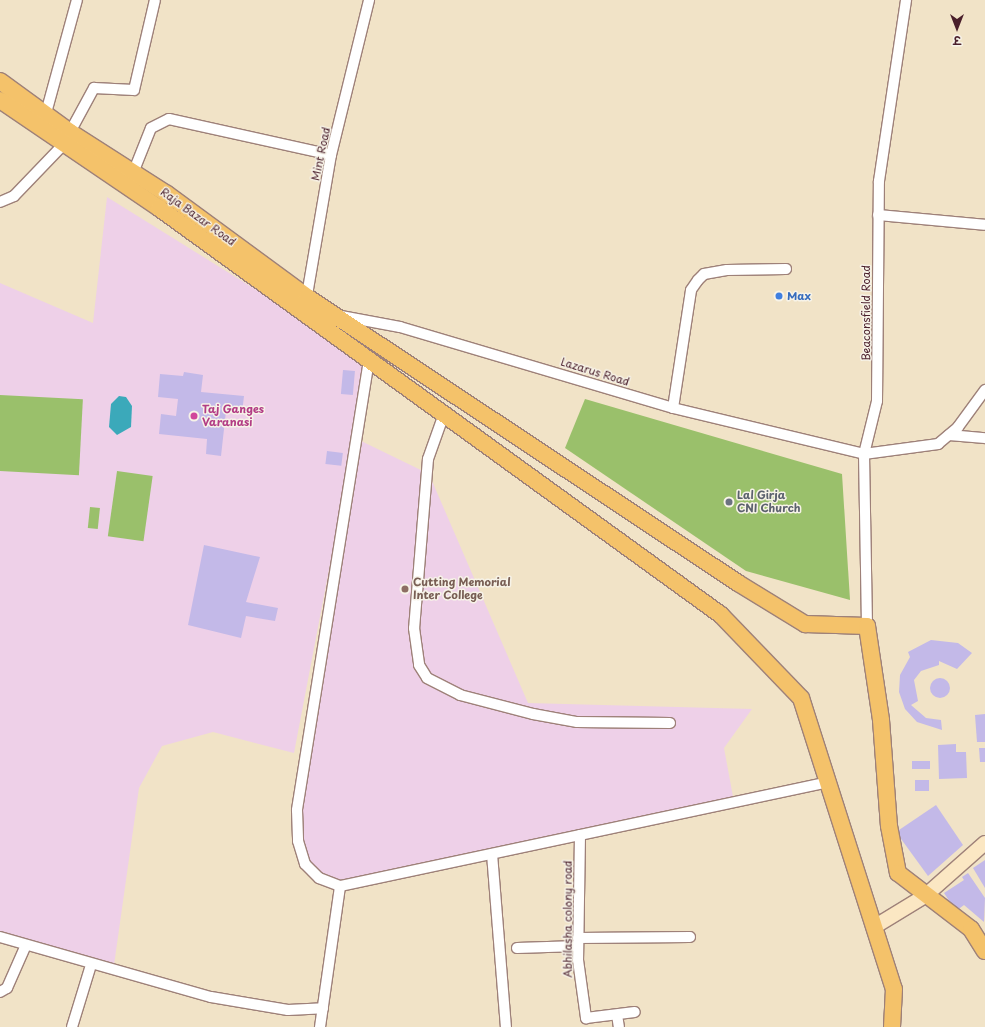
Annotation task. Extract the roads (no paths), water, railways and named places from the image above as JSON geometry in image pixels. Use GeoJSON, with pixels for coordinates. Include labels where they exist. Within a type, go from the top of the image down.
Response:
{"type":"FeatureCollection","features":[{"type":"Feature","properties":{"kind":"main road","name":"Raja Bazar Road"},"geometry":{"type":"LineString","coordinates":[[0,81],[46,113],[67,139],[159,208],[721,615],[801,698],[894,989],[892,1027]]}},
{"type":"Feature","properties":{"kind":"main road","name":"Raja Bazar Road"},"geometry":{"type":"LineString","coordinates":[[0,100],[67,139],[133,172],[307,297],[805,624],[866,626]]}},
{"type":"Feature","properties":{"kind":"main road"},"geometry":{"type":"LineString","coordinates":[[866,626],[881,720],[889,826],[898,873],[925,896],[971,929],[985,951]]}},
{"type":"Feature","properties":{"kind":"street"},"geometry":{"type":"LineString","coordinates":[[46,113],[77,0]]}},
{"type":"Feature","properties":{"kind":"street"},"geometry":{"type":"LineString","coordinates":[[0,202],[14,196],[67,139],[94,88],[134,90],[155,0]]}},
{"type":"Feature","properties":{"kind":"street","name":"Mint Road"},"geometry":{"type":"LineString","coordinates":[[304,314],[331,155],[369,0]]}},
{"type":"Feature","properties":{"kind":"street","name":"Beaconsfield Road"},"geometry":{"type":"LineString","coordinates":[[866,626],[864,454],[877,401],[879,181],[906,0]]}},
{"type":"Feature","properties":{"kind":"street"},"geometry":{"type":"LineString","coordinates":[[133,172],[151,128],[169,118],[331,155]]}},
{"type":"Feature","properties":{"kind":"street"},"geometry":{"type":"LineString","coordinates":[[878,215],[985,225]]}},
{"type":"Feature","properties":{"kind":"street"},"geometry":{"type":"LineString","coordinates":[[673,408],[691,290],[698,280],[704,274],[727,270],[786,269]]}},
{"type":"Feature","properties":{"kind":"street"},"geometry":{"type":"LineString","coordinates":[[327,330],[337,316]]}},
{"type":"Feature","properties":{"kind":"street","name":"Lazarus Road"},"geometry":{"type":"LineString","coordinates":[[337,316],[400,327],[673,408],[864,454]]}},
{"type":"Feature","properties":{"kind":"street"},"geometry":{"type":"LineString","coordinates":[[369,360],[297,810],[298,841],[305,864],[319,878],[340,886],[828,782]]}},
{"type":"Feature","properties":{"kind":"street"},"geometry":{"type":"LineString","coordinates":[[864,454],[938,444],[949,434],[985,390]]}},
{"type":"Feature","properties":{"kind":"street"},"geometry":{"type":"LineString","coordinates":[[444,414],[428,459],[414,628],[419,665],[427,678],[460,695],[533,714],[577,722],[670,723]]}},
{"type":"Feature","properties":{"kind":"street"},"geometry":{"type":"LineString","coordinates":[[949,434],[985,438]]}},
{"type":"Feature","properties":{"kind":"street","name":"Abhilasha colony road"},"geometry":{"type":"LineString","coordinates":[[580,835],[578,942],[586,1018],[635,1012]]}},
{"type":"Feature","properties":{"kind":"street"},"geometry":{"type":"LineString","coordinates":[[874,927],[925,896],[985,843]]}},
{"type":"Feature","properties":{"kind":"street"},"geometry":{"type":"LineString","coordinates":[[492,854],[506,1027]]}},
{"type":"Feature","properties":{"kind":"street"},"geometry":{"type":"LineString","coordinates":[[320,1027],[340,886]]}},
{"type":"Feature","properties":{"kind":"street"},"geometry":{"type":"LineString","coordinates":[[0,937],[91,965],[256,1006],[288,1010],[323,1008]]}},
{"type":"Feature","properties":{"kind":"street"},"geometry":{"type":"LineString","coordinates":[[517,948],[578,942],[690,937]]}},
{"type":"Feature","properties":{"kind":"street"},"geometry":{"type":"LineString","coordinates":[[0,992],[6,988],[26,945]]}},
{"type":"Feature","properties":{"kind":"street"},"geometry":{"type":"LineString","coordinates":[[72,1027],[91,965]]}},
{"type":"Feature","properties":{"kind":"street"},"geometry":{"type":"LineString","coordinates":[[617,1015],[619,1027]]}},
{"type":"Feature","properties":{"kind":"water"},"geometry":{"type":"Polygon","coordinates":[[[119,396],[126,397],[132,406],[131,427],[117,435],[109,427],[111,404],[119,396]]]}},
{"type":"Feature","properties":{"kind":"place","name":"Max"},"geometry":{"type":"Point","coordinates":[779,296]}},
{"type":"Feature","properties":{"kind":"place","name":"Taj Ganges Varanasi"},"geometry":{"type":"Point","coordinates":[194,416]}},
{"type":"Feature","properties":{"kind":"place","name":"Lal Girja CNI Church"},"geometry":{"type":"Point","coordinates":[729,502]}},
{"type":"Feature","properties":{"kind":"place","name":"Cutting Memorial Inter College"},"geometry":{"type":"Point","coordinates":[405,589]}}]}
